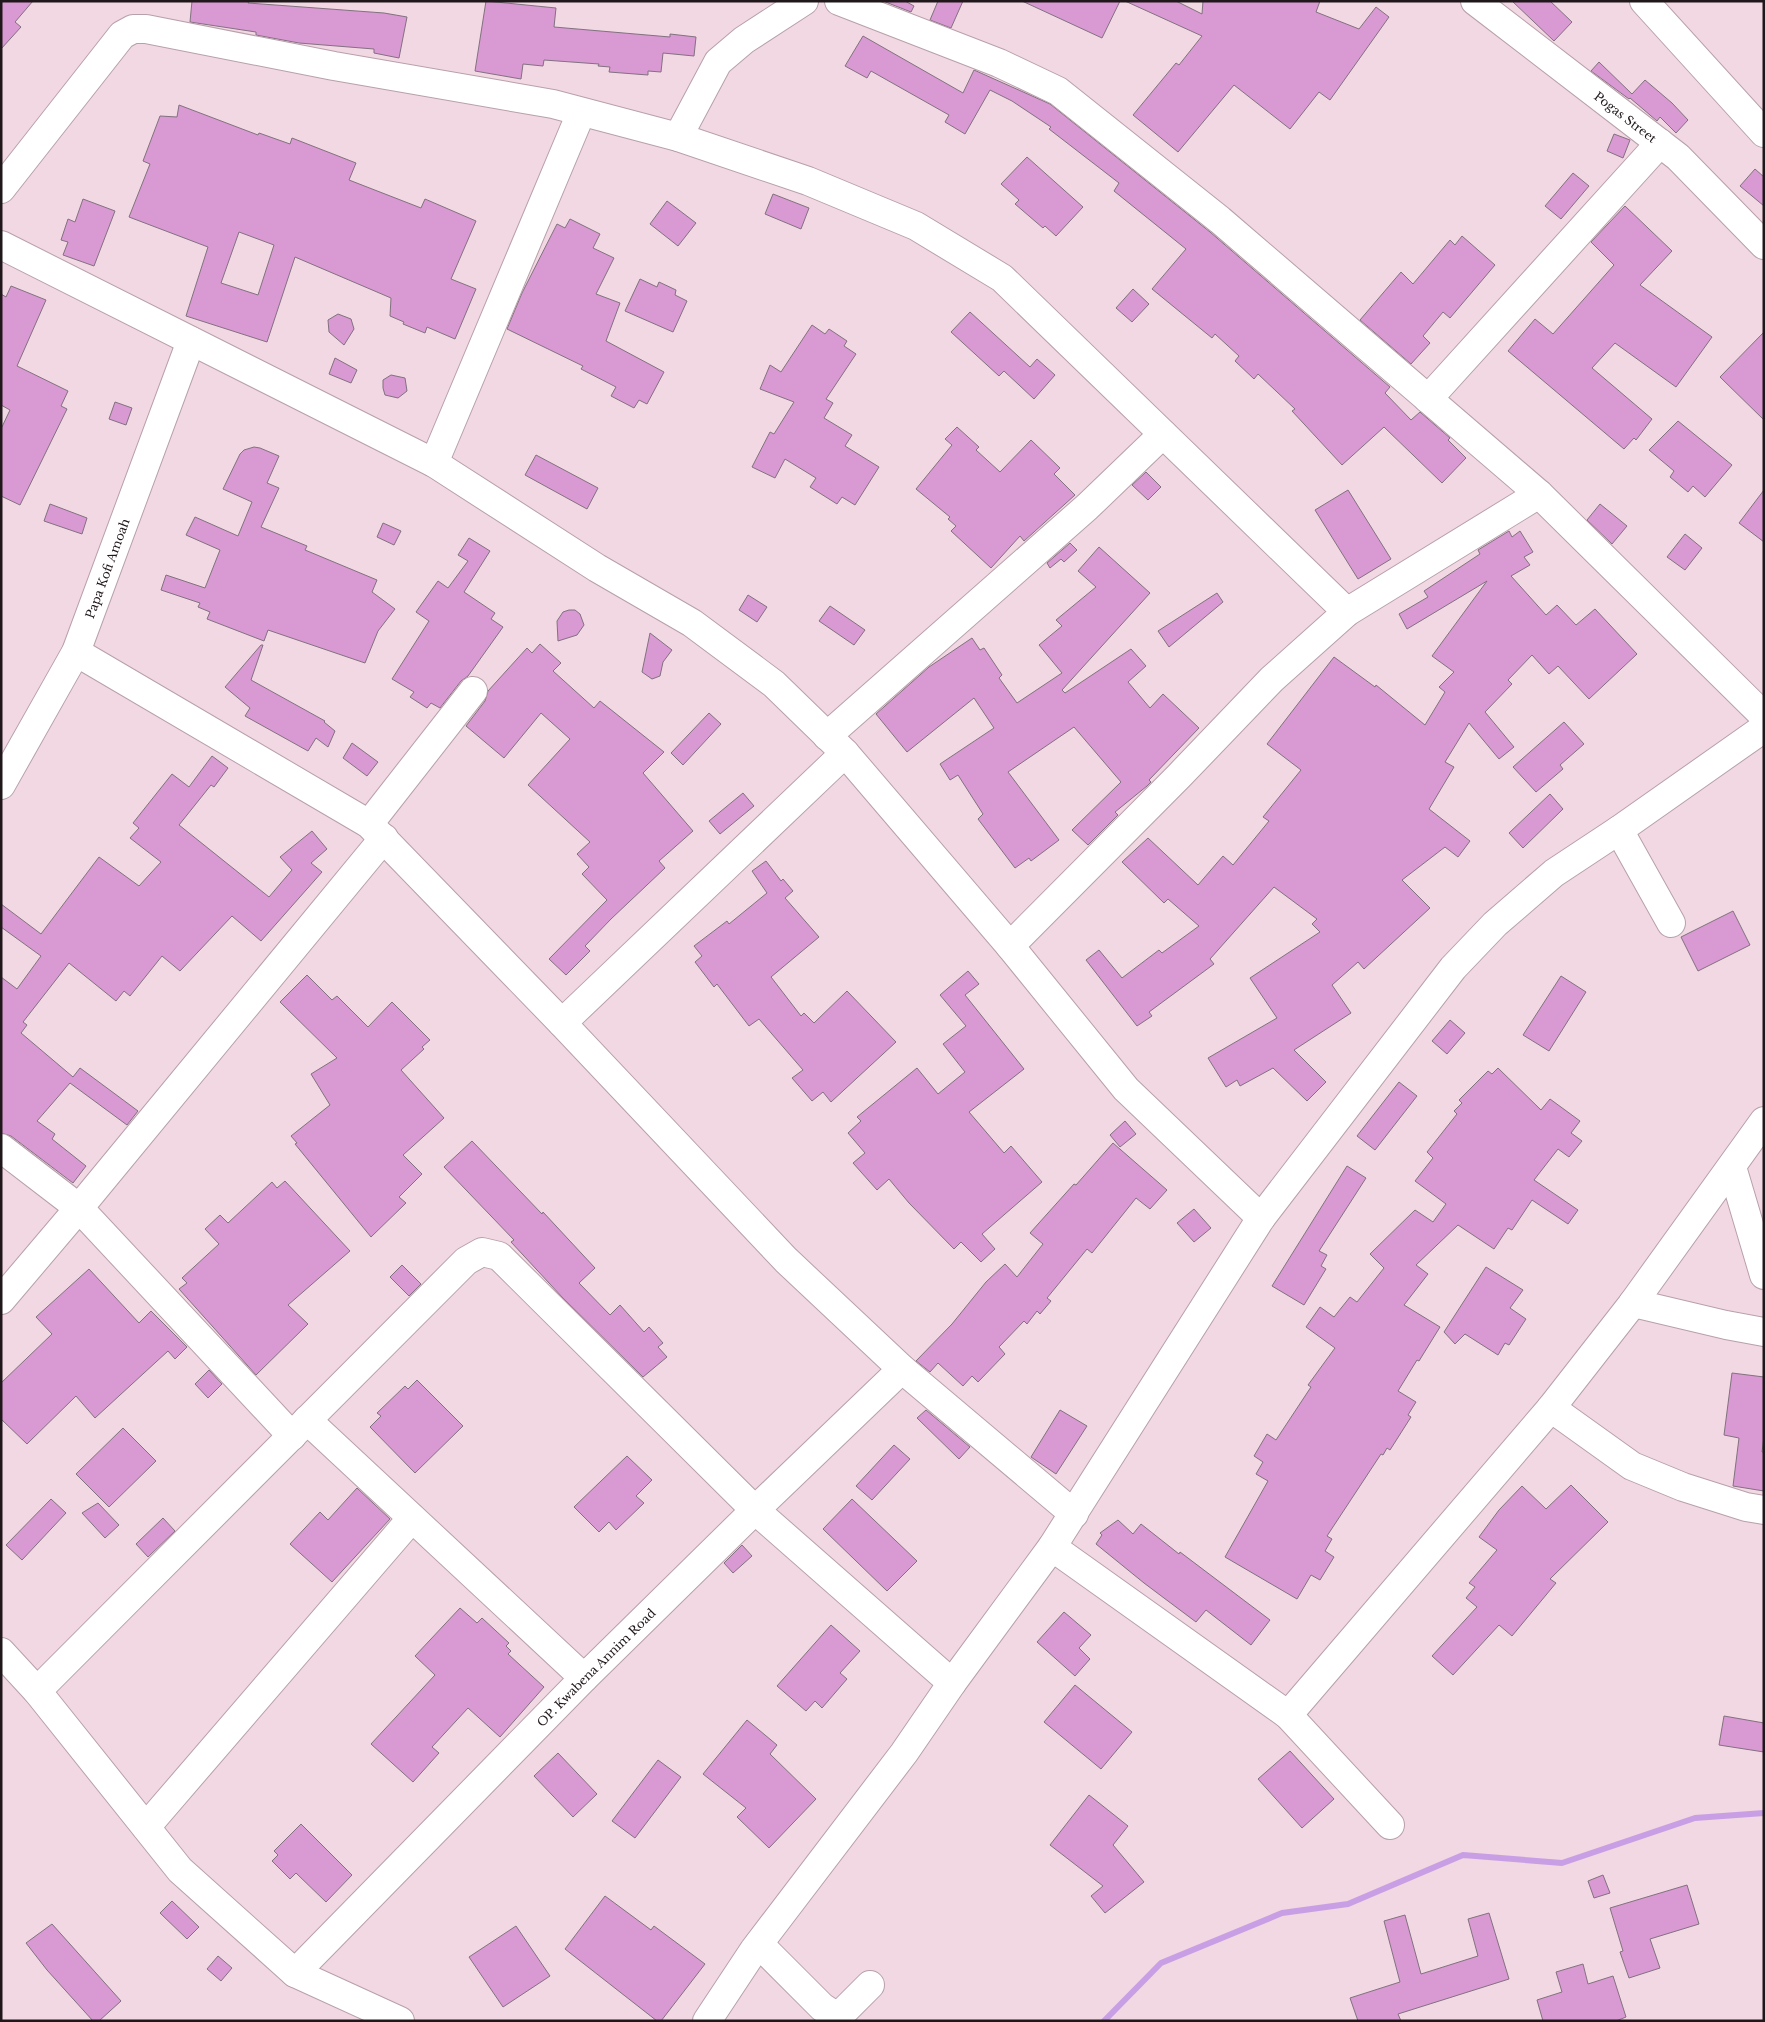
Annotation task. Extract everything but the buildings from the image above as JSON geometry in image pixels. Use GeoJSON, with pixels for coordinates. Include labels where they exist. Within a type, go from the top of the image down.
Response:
{"type":"FeatureCollection","features":[{"type":"Feature","properties":{"kind":"street"},"geometry":{"type":"LineString","coordinates":[[678,137],[718,62],[744,40],[804,1]]}},
{"type":"Feature","properties":{"kind":"street"},"geometry":{"type":"LineString","coordinates":[[839,1],[999,63],[1058,91],[1220,220],[1539,494],[1764,716]]}},
{"type":"Feature","properties":{"kind":"street","name":"Pogas Street"},"geometry":{"type":"LineString","coordinates":[[1475,1],[1678,156],[1764,245]]}},
{"type":"Feature","properties":{"kind":"street"},"geometry":{"type":"LineString","coordinates":[[1644,1],[1764,133]]}},
{"type":"Feature","properties":{"kind":"street"},"geometry":{"type":"LineString","coordinates":[[1,189],[122,35],[133,29],[146,29],[334,66],[554,104],[581,113],[678,137],[808,181],[916,226],[1002,278],[1347,612]]}},
{"type":"Feature","properties":{"kind":"street"},"geometry":{"type":"LineString","coordinates":[[434,462],[581,113]]}},
{"type":"Feature","properties":{"kind":"street"},"geometry":{"type":"LineString","coordinates":[[1428,399],[1660,143]]}},
{"type":"Feature","properties":{"kind":"street"},"geometry":{"type":"LineString","coordinates":[[1,245],[434,462],[597,568],[692,623],[774,684],[836,744],[1010,946],[1126,1088],[1261,1218]]}},
{"type":"Feature","properties":{"kind":"street","name":"Papa Kofi Amoah"},"geometry":{"type":"LineString","coordinates":[[1,785],[76,652],[191,341]]}},
{"type":"Feature","properties":{"kind":"street"},"geometry":{"type":"LineString","coordinates":[[562,1023],[836,744],[1163,434]]}},
{"type":"Feature","properties":{"kind":"street"},"geometry":{"type":"LineString","coordinates":[[1010,946],[1179,776],[1272,679],[1347,612],[1539,494]]}},
{"type":"Feature","properties":{"kind":"street"},"geometry":{"type":"LineString","coordinates":[[76,652],[376,831],[562,1023],[786,1260],[902,1369],[1074,1514]]}},
{"type":"Feature","properties":{"kind":"street"},"geometry":{"type":"LineString","coordinates":[[1,1300],[79,1208],[376,831],[473,691]]}},
{"type":"Feature","properties":{"kind":"street"},"geometry":{"type":"LineString","coordinates":[[707,2021],[759,1944],[904,1753],[952,1683],[1052,1547],[1261,1218],[1453,968],[1495,924],[1554,873],[1764,728]]}},
{"type":"Feature","properties":{"kind":"street"},"geometry":{"type":"LineString","coordinates":[[1618,830],[1671,923]]}},
{"type":"Feature","properties":{"kind":"street"},"geometry":{"type":"LineString","coordinates":[[1288,1715],[1551,1408],[1633,1303],[1764,1121]]}},
{"type":"Feature","properties":{"kind":"street"},"geometry":{"type":"LineString","coordinates":[[1,1148],[79,1208],[300,1428],[412,1518],[584,1678]]}},
{"type":"Feature","properties":{"kind":"street"},"geometry":{"type":"LineString","coordinates":[[1732,1167],[1764,1274]]}},
{"type":"Feature","properties":{"kind":"street"},"geometry":{"type":"LineString","coordinates":[[37,1691],[466,1261],[482,1252],[499,1256],[755,1510],[952,1683]]}},
{"type":"Feature","properties":{"kind":"street"},"geometry":{"type":"LineString","coordinates":[[1633,1303],[1764,1332]]}},
{"type":"Feature","properties":{"kind":"street","name":"OP. Kwabena Annim Road"},"geometry":{"type":"LineString","coordinates":[[295,1973],[584,1678],[902,1369]]}},
{"type":"Feature","properties":{"kind":"street"},"geometry":{"type":"LineString","coordinates":[[1551,1408],[1632,1466],[1683,1487],[1746,1507],[1764,1510]]}},
{"type":"Feature","properties":{"kind":"street"},"geometry":{"type":"LineString","coordinates":[[146,1827],[412,1518]]}},
{"type":"Feature","properties":{"kind":"street"},"geometry":{"type":"LineString","coordinates":[[1052,1547],[1288,1715],[1390,1825]]}},
{"type":"Feature","properties":{"kind":"street"},"geometry":{"type":"LineString","coordinates":[[1,1652],[37,1691],[180,1870],[295,1973],[400,2021]]}},
{"type":"Feature","properties":{"kind":"street"},"geometry":{"type":"LineString","coordinates":[[759,1944],[822,2007],[831,2013],[840,2015],[870,1985]]}},
{"type":"Feature","properties":{"kind":"waterway"},"geometry":{"type":"LineString","coordinates":[[1104,2021],[1161,1963],[1282,1913],[1348,1904],[1463,1855],[1562,1863],[1695,1818],[1764,1813]]}}]}
